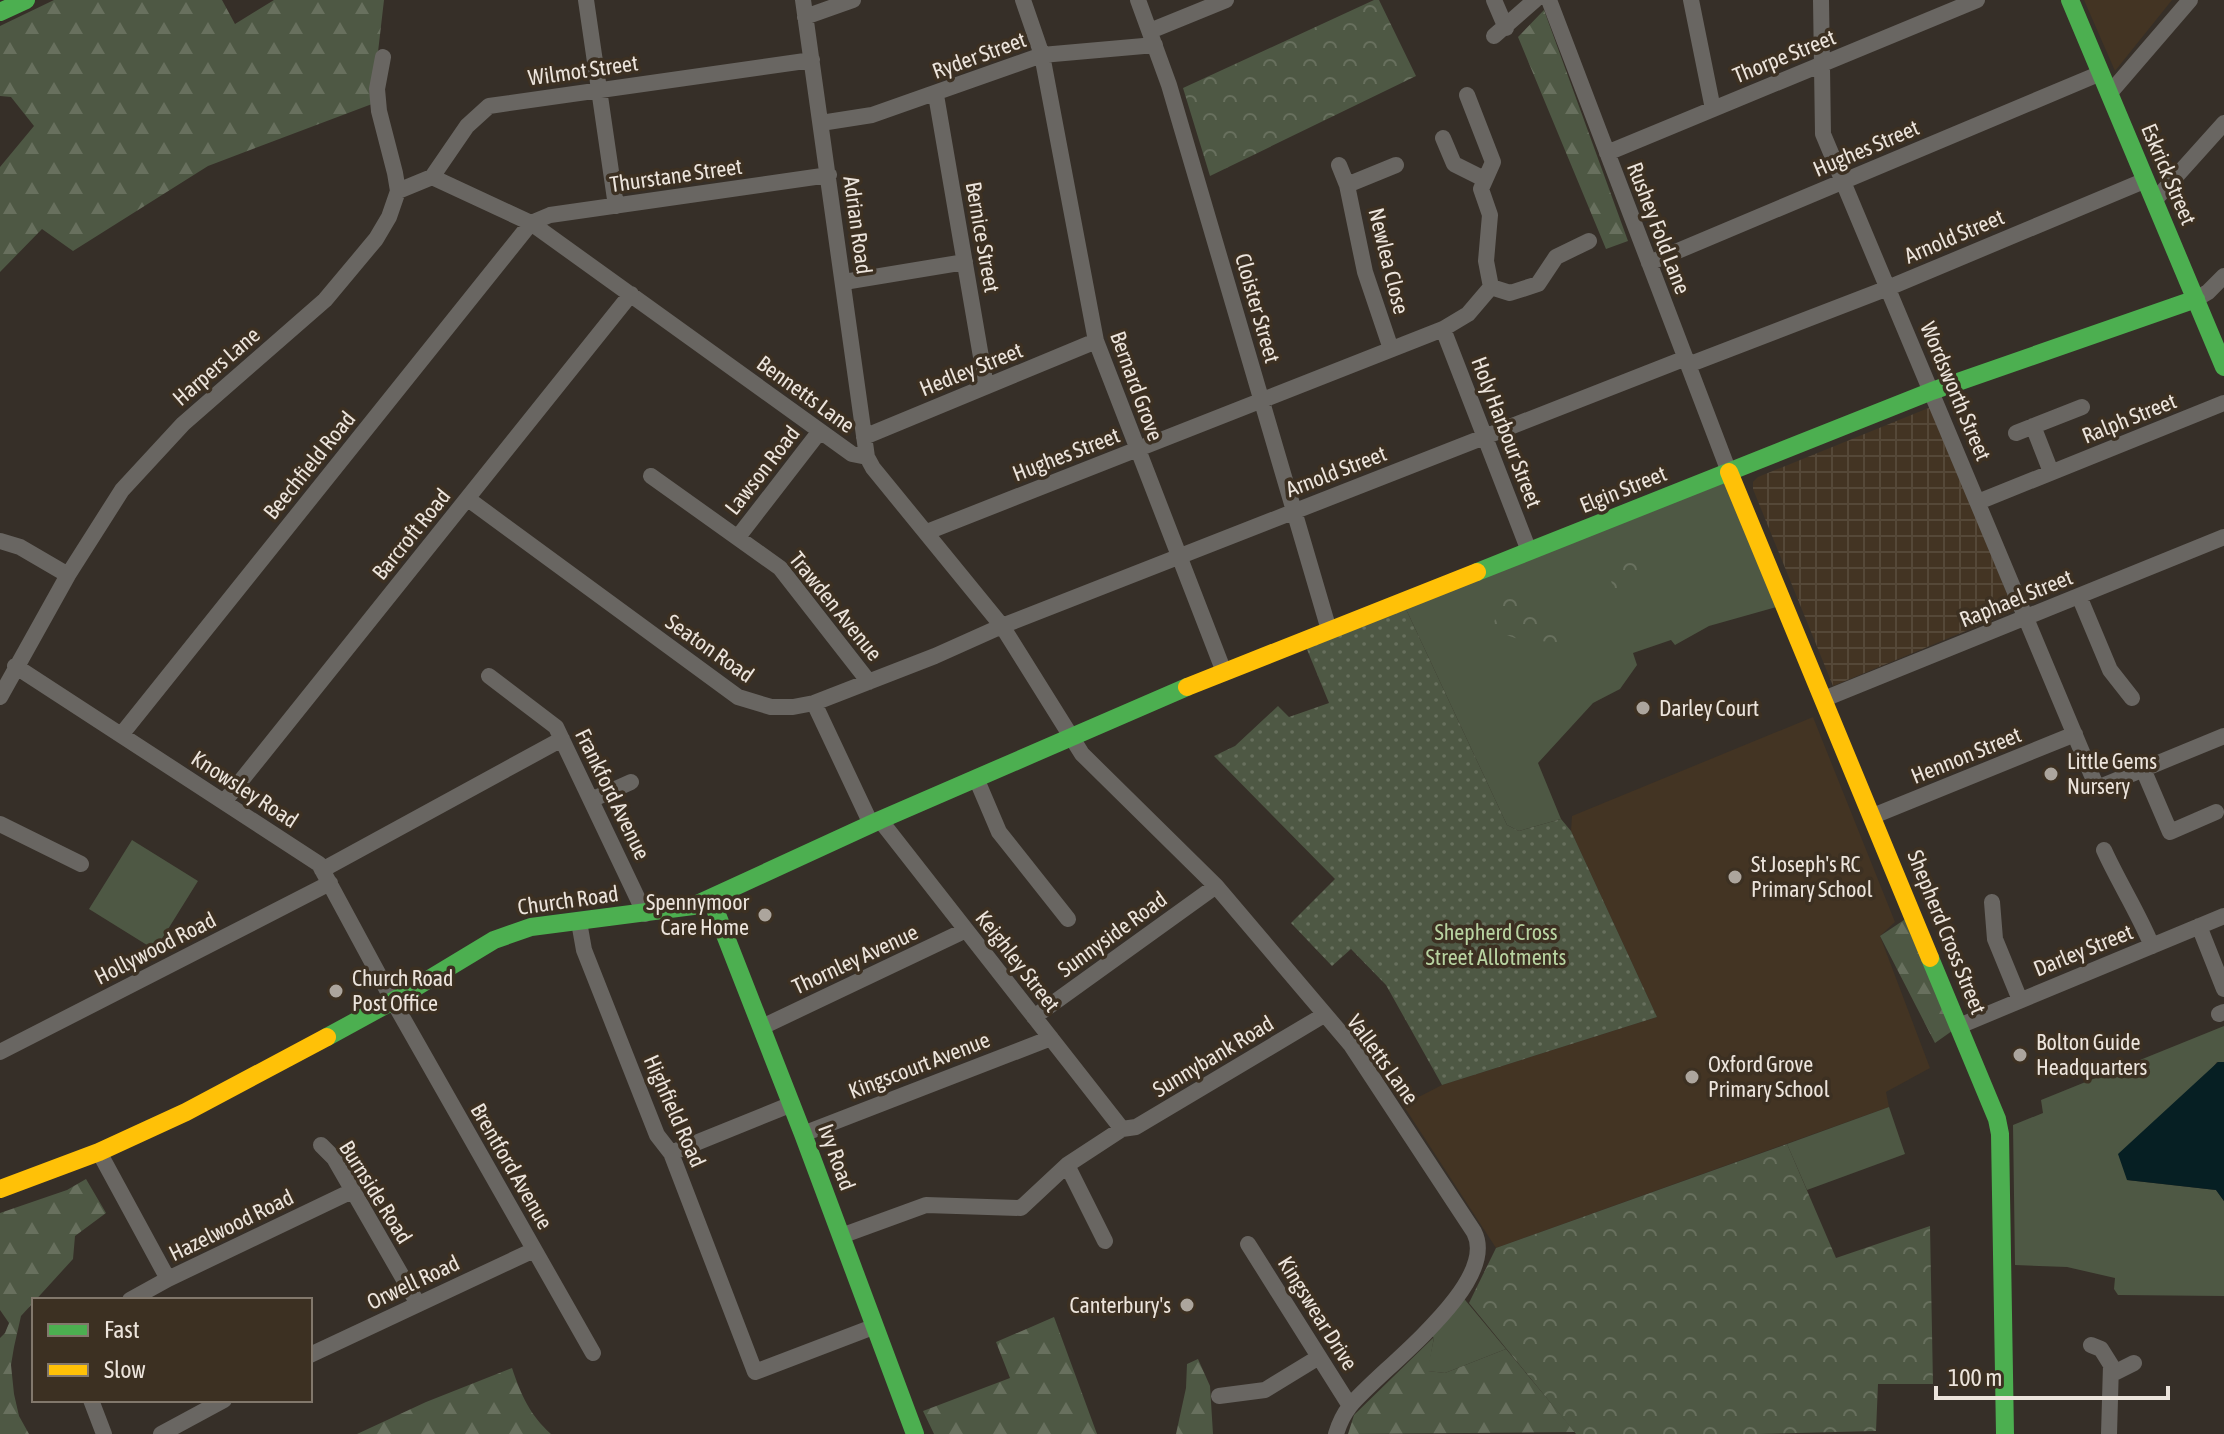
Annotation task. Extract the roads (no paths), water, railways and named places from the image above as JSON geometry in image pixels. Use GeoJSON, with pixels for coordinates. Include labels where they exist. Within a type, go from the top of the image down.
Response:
{"type":"FeatureCollection","features":[{"type":"Feature","properties":{"kind":"main road"},"geometry":{"type":"LineString","coordinates":[[0,12],[26,0]]}},
{"type":"Feature","properties":{"kind":"main road","name":"Eskrick Street"},"geometry":{"type":"LineString","coordinates":[[2070,0],[2224,367]]}},
{"type":"Feature","properties":{"kind":"main road","name":"Elgin Street"},"geometry":{"type":"LineString","coordinates":[[1071,734],[1932,391],[2196,299]]}},
{"type":"Feature","properties":{"kind":"main road","name":"Shepherd Cross Street"},"geometry":{"type":"LineString","coordinates":[[1729,472],[1993,1106],[2000,1134],[2005,1434]]}},
{"type":"Feature","properties":{"kind":"main road","name":"Church Road"},"geometry":{"type":"LineString","coordinates":[[0,1189],[99,1152],[186,1112],[393,1001],[506,935],[531,927],[684,908],[711,899],[1071,734]]}},
{"type":"Feature","properties":{"kind":"main road","name":"Ivy Road"},"geometry":{"type":"LineString","coordinates":[[711,899],[792,1104],[915,1434]]}},
{"type":"Feature","properties":{"kind":"street"},"geometry":{"type":"LineString","coordinates":[[586,0],[616,206]]}},
{"type":"Feature","properties":{"kind":"street"},"geometry":{"type":"LineString","coordinates":[[804,8],[853,0]]}},
{"type":"Feature","properties":{"kind":"street","name":"Bernard Grove"},"geometry":{"type":"LineString","coordinates":[[1023,0],[1042,55],[1096,341],[1224,672]]}},
{"type":"Feature","properties":{"kind":"street","name":"Cloister Street"},"geometry":{"type":"LineString","coordinates":[[1138,0],[1169,85],[1329,630]]}},
{"type":"Feature","properties":{"kind":"street","name":"Ryder Street"},"geometry":{"type":"LineString","coordinates":[[821,123],[872,115],[936,95],[1042,55],[1152,38],[1226,0]]}},
{"type":"Feature","properties":{"kind":"street"},"geometry":{"type":"LineString","coordinates":[[1494,0],[1500,32],[1535,0]]}},
{"type":"Feature","properties":{"kind":"street","name":"Rushey Fold Lane"},"geometry":{"type":"LineString","coordinates":[[1549,0],[1729,472]]}},
{"type":"Feature","properties":{"kind":"street"},"geometry":{"type":"LineString","coordinates":[[1691,0],[1713,109]]}},
{"type":"Feature","properties":{"kind":"street","name":"Wordsworth Street"},"geometry":{"type":"LineString","coordinates":[[1821,0],[1822,128],[2095,783],[2100,787],[2143,769]]}},
{"type":"Feature","properties":{"kind":"street","name":"Thorpe Street"},"geometry":{"type":"LineString","coordinates":[[1607,153],[1977,0]]}},
{"type":"Feature","properties":{"kind":"street"},"geometry":{"type":"LineString","coordinates":[[2109,94],[2190,0]]}},
{"type":"Feature","properties":{"kind":"street","name":"Adrian Road"},"geometry":{"type":"LineString","coordinates":[[804,8],[867,457]]}},
{"type":"Feature","properties":{"kind":"street"},"geometry":{"type":"LineString","coordinates":[[383,57],[377,89],[379,111],[398,191],[432,177]]}},
{"type":"Feature","properties":{"kind":"street","name":"Wilmot Street"},"geometry":{"type":"LineString","coordinates":[[432,177],[467,126],[483,109],[495,104],[812,60]]}},
{"type":"Feature","properties":{"kind":"street","name":"Hughes Street"},"geometry":{"type":"LineString","coordinates":[[1649,263],[2101,73]]}},
{"type":"Feature","properties":{"kind":"street","name":"Bernice Street"},"geometry":{"type":"LineString","coordinates":[[936,95],[986,386]]}},
{"type":"Feature","properties":{"kind":"street"},"geometry":{"type":"LineString","coordinates":[[1467,95],[1501,160],[1484,179],[1481,189],[1490,222],[1486,271],[1491,287],[1510,293],[1538,284],[1556,257],[1589,241]]}},
{"type":"Feature","properties":{"kind":"street"},"geometry":{"type":"LineString","coordinates":[[2154,201],[2224,123]]}},
{"type":"Feature","properties":{"kind":"street"},"geometry":{"type":"LineString","coordinates":[[1443,138],[1454,164],[1484,179]]}},
{"type":"Feature","properties":{"kind":"street","name":"Newlea Close"},"geometry":{"type":"LineString","coordinates":[[1339,165],[1347,185],[1365,272],[1391,349]]}},
{"type":"Feature","properties":{"kind":"street","name":"Newlea Close"},"geometry":{"type":"LineString","coordinates":[[1347,185],[1396,165]]}},
{"type":"Feature","properties":{"kind":"street","name":"Thurstane Street"},"geometry":{"type":"LineString","coordinates":[[531,223],[550,215],[829,175]]}},
{"type":"Feature","properties":{"kind":"street","name":"Bennetts Lane"},"geometry":{"type":"LineString","coordinates":[[432,177],[531,223],[852,454],[867,457],[1002,626],[1071,734]]}},
{"type":"Feature","properties":{"kind":"street","name":"Arnold Street"},"geometry":{"type":"LineString","coordinates":[[1002,626],[1485,437],[1888,288],[2146,180]]}},
{"type":"Feature","properties":{"kind":"street","name":"Harpers Lane"},"geometry":{"type":"LineString","coordinates":[[0,697],[68,575],[108,511],[149,458],[221,388],[297,326],[346,277],[389,217],[398,191]]}},
{"type":"Feature","properties":{"kind":"street","name":"Beechfield Road"},"geometry":{"type":"LineString","coordinates":[[121,735],[531,223]]}},
{"type":"Feature","properties":{"kind":"street"},"geometry":{"type":"LineString","coordinates":[[844,282],[965,262]]}},
{"type":"Feature","properties":{"kind":"street"},"geometry":{"type":"LineString","coordinates":[[2196,299],[2224,276]]}},
{"type":"Feature","properties":{"kind":"street","name":"Hughes Street"},"geometry":{"type":"LineString","coordinates":[[927,532],[1443,329],[1468,314],[1491,287]]}},
{"type":"Feature","properties":{"kind":"street","name":"Barcroft Road"},"geometry":{"type":"LineString","coordinates":[[224,802],[631,294]]}},
{"type":"Feature","properties":{"kind":"street","name":"Holy Harbour Street"},"geometry":{"type":"LineString","coordinates":[[1443,329],[1529,551]]}},
{"type":"Feature","properties":{"kind":"street","name":"Hedley Street"},"geometry":{"type":"LineString","coordinates":[[864,437],[1096,341]]}},
{"type":"Feature","properties":{"kind":"street","name":"Ralph Street"},"geometry":{"type":"LineString","coordinates":[[1978,502],[2224,403]]}},
{"type":"Feature","properties":{"kind":"street","name":"Ralph Street"},"geometry":{"type":"LineString","coordinates":[[2016,433],[2082,407]]}},
{"type":"Feature","properties":{"kind":"street"},"geometry":{"type":"LineString","coordinates":[[2033,426],[2051,472]]}},
{"type":"Feature","properties":{"kind":"street","name":"Lawson Road"},"geometry":{"type":"LineString","coordinates":[[738,537],[820,431]]}},
{"type":"Feature","properties":{"kind":"street","name":"Trawden Avenue"},"geometry":{"type":"LineString","coordinates":[[651,476],[780,568],[869,682]]}},
{"type":"Feature","properties":{"kind":"street","name":"Seaton Road"},"geometry":{"type":"LineString","coordinates":[[468,499],[738,697],[771,707],[814,703],[1002,626]]}},
{"type":"Feature","properties":{"kind":"street","name":"Raphael Street"},"geometry":{"type":"LineString","coordinates":[[1824,699],[2224,537]]}},
{"type":"Feature","properties":{"kind":"street"},"geometry":{"type":"LineString","coordinates":[[0,541],[20,547],[68,575]]}},
{"type":"Feature","properties":{"kind":"street"},"geometry":{"type":"LineString","coordinates":[[2079,596],[2110,670],[2132,698]]}},
{"type":"Feature","properties":{"kind":"street","name":"Knowsley Road"},"geometry":{"type":"LineString","coordinates":[[15,666],[314,860],[326,876],[393,1001]]}},
{"type":"Feature","properties":{"kind":"street","name":"Frankford Avenue"},"geometry":{"type":"LineString","coordinates":[[489,676],[552,722],[645,914]]}},
{"type":"Feature","properties":{"kind":"street","name":"Keighley Street"},"geometry":{"type":"LineString","coordinates":[[814,703],[876,822],[966,930],[1122,1129]]}},
{"type":"Feature","properties":{"kind":"street","name":"Valletts Lane"},"geometry":{"type":"LineString","coordinates":[[1071,734],[1090,762],[1216,886],[1351,1045],[1477,1238],[1474,1268],[1461,1295],[1350,1406],[1336,1434]]}},
{"type":"Feature","properties":{"kind":"street","name":"Hennon Street"},"geometry":{"type":"LineString","coordinates":[[1873,816],[2075,734]]}},
{"type":"Feature","properties":{"kind":"street"},"geometry":{"type":"LineString","coordinates":[[2216,812],[2170,832],[2143,769],[2224,736]]}},
{"type":"Feature","properties":{"kind":"street","name":"Hollywood Road"},"geometry":{"type":"LineString","coordinates":[[0,1052],[326,876],[562,739]]}},
{"type":"Feature","properties":{"kind":"street"},"geometry":{"type":"LineString","coordinates":[[976,778],[999,832],[1068,919]]}},
{"type":"Feature","properties":{"kind":"street"},"geometry":{"type":"LineString","coordinates":[[591,800],[631,782]]}},
{"type":"Feature","properties":{"kind":"street"},"geometry":{"type":"LineString","coordinates":[[0,824],[81,864]]}},
{"type":"Feature","properties":{"kind":"street"},"geometry":{"type":"LineString","coordinates":[[2104,850],[2152,946]]}},
{"type":"Feature","properties":{"kind":"street","name":"Sunnyside Road"},"geometry":{"type":"LineString","coordinates":[[1034,1017],[1216,886]]}},
{"type":"Feature","properties":{"kind":"street"},"geometry":{"type":"LineString","coordinates":[[1992,902],[1995,939],[2020,1000]]}},
{"type":"Feature","properties":{"kind":"street","name":"Darley Street"},"geometry":{"type":"LineString","coordinates":[[1959,1026],[2224,916]]}},
{"type":"Feature","properties":{"kind":"street","name":"Highfield Road"},"geometry":{"type":"LineString","coordinates":[[579,922],[584,950],[657,1135],[671,1153],[755,1372],[873,1327]]}},
{"type":"Feature","properties":{"kind":"street"},"geometry":{"type":"LineString","coordinates":[[2199,926],[2224,989]]}},
{"type":"Feature","properties":{"kind":"street","name":"Thornley Avenue"},"geometry":{"type":"LineString","coordinates":[[762,1027],[966,930]]}},
{"type":"Feature","properties":{"kind":"street","name":"Brentford Avenue"},"geometry":{"type":"LineString","coordinates":[[393,1001],[593,1353]]}},
{"type":"Feature","properties":{"kind":"street","name":"Sunnybank Road"},"geometry":{"type":"LineString","coordinates":[[841,1236],[926,1205],[1021,1208],[1067,1165],[1122,1129],[1136,1127],[1324,1015]]}},
{"type":"Feature","properties":{"kind":"street","name":"Kingscourt Avenue"},"geometry":{"type":"LineString","coordinates":[[803,1134],[1051,1038]]}},
{"type":"Feature","properties":{"kind":"street"},"geometry":{"type":"LineString","coordinates":[[671,1153],[792,1104]]}},
{"type":"Feature","properties":{"kind":"street","name":"Burnside Road"},"geometry":{"type":"LineString","coordinates":[[321,1145],[334,1158],[418,1304]]}},
{"type":"Feature","properties":{"kind":"street"},"geometry":{"type":"LineString","coordinates":[[99,1152],[168,1279]]}},
{"type":"Feature","properties":{"kind":"street"},"geometry":{"type":"LineString","coordinates":[[1067,1165],[1105,1241]]}},
{"type":"Feature","properties":{"kind":"street","name":"Hazelwood Road"},"geometry":{"type":"LineString","coordinates":[[134,1298],[352,1191]]}},
{"type":"Feature","properties":{"kind":"street","name":"Kingswear Drive"},"geometry":{"type":"LineString","coordinates":[[1248,1244],[1350,1406]]}},
{"type":"Feature","properties":{"kind":"street","name":"Orwell Road"},"geometry":{"type":"LineString","coordinates":[[312,1354],[534,1250]]}},
{"type":"Feature","properties":{"kind":"street"},"geometry":{"type":"LineString","coordinates":[[2091,1345],[2107,1356],[2112,1374],[2109,1434]]}},
{"type":"Feature","properties":{"kind":"street"},"geometry":{"type":"LineString","coordinates":[[1219,1396],[1265,1390],[1319,1357]]}},
{"type":"Feature","properties":{"kind":"street"},"geometry":{"type":"LineString","coordinates":[[2112,1374],[2134,1363]]}},
{"type":"Feature","properties":{"kind":"street"},"geometry":{"type":"LineString","coordinates":[[92,1402],[104,1434]]}},
{"type":"Feature","properties":{"kind":"street"},"geometry":{"type":"LineString","coordinates":[[161,1434],[220,1402]]}},
{"type":"Feature","properties":{"kind":"water"},"geometry":{"type":"Polygon","coordinates":[[[2218,1062],[2224,1062],[2224,1201],[2216,1190],[2127,1180],[2118,1154],[2218,1062]]]}},
{"type":"Feature","properties":{"kind":"place","name":"Darley Court"},"geometry":{"type":"Point","coordinates":[1643,708]}},
{"type":"Feature","properties":{"kind":"place","name":"Little Gems Nursery"},"geometry":{"type":"Point","coordinates":[2051,774]}},
{"type":"Feature","properties":{"kind":"place","name":"St Joseph's RC Primary School"},"geometry":{"type":"Point","coordinates":[1735,877]}},
{"type":"Feature","properties":{"kind":"place","name":"Spennymoor Care Home"},"geometry":{"type":"Point","coordinates":[765,915]}},
{"type":"Feature","properties":{"kind":"place","name":"Church Road Post Office"},"geometry":{"type":"Point","coordinates":[336,991]}},
{"type":"Feature","properties":{"kind":"place","name":"Bolton Guide Headquarters"},"geometry":{"type":"Point","coordinates":[2020,1055]}},
{"type":"Feature","properties":{"kind":"place","name":"Oxford Grove Primary School"},"geometry":{"type":"Point","coordinates":[1692,1077]}},
{"type":"Feature","properties":{"kind":"place","name":"Canterbury's"},"geometry":{"type":"Point","coordinates":[1187,1305]}},
{"type":"Feature","properties":{"kind":"park label","name":"Shepherd Cross Street Allotments"},"geometry":{"type":"Point","coordinates":[1496,944]}}]}
